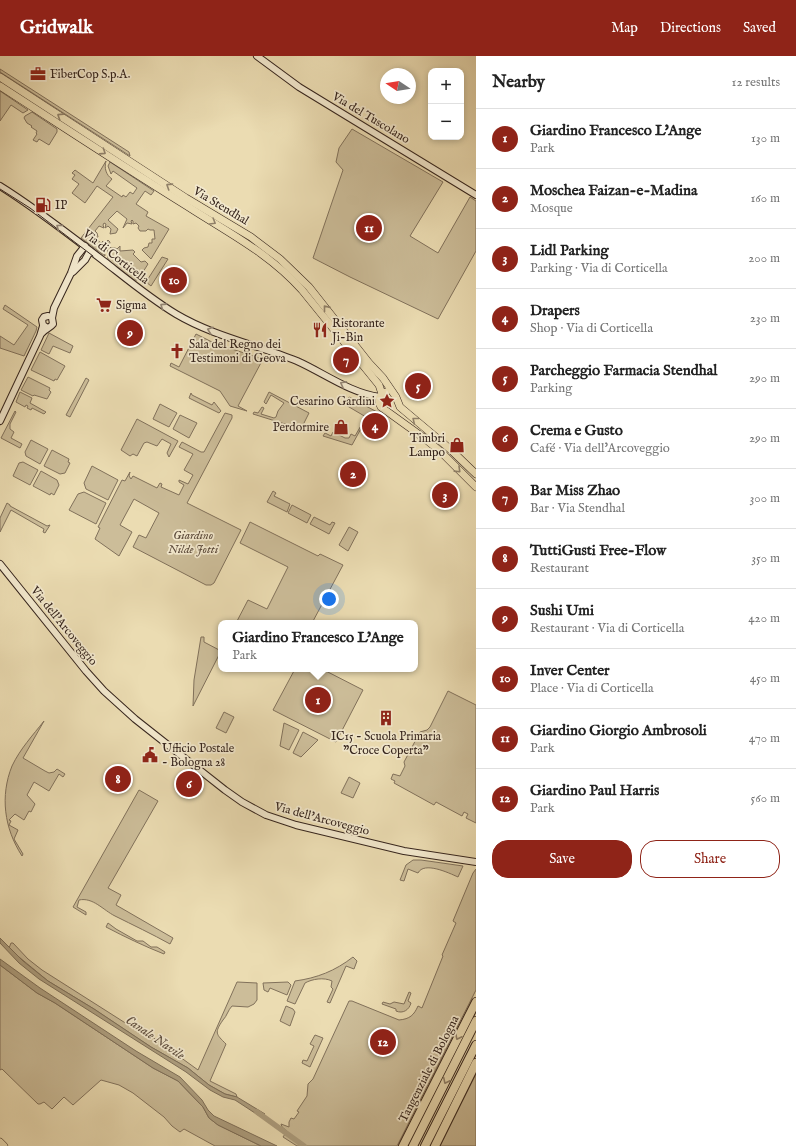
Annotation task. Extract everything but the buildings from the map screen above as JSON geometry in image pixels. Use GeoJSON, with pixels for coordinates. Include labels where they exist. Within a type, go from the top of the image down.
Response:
{"type":"FeatureCollection","features":[{"type":"Feature","properties":{"kind":"highway","name":"Tangenziale di Bologna"},"geometry":{"type":"LineString","coordinates":[[403,1146],[476,1002]]}},
{"type":"Feature","properties":{"kind":"highway"},"geometry":{"type":"LineString","coordinates":[[413,1146],[476,1021]]}},
{"type":"Feature","properties":{"kind":"highway"},"geometry":{"type":"LineString","coordinates":[[425,1146],[476,1044]]}},
{"type":"Feature","properties":{"kind":"highway"},"geometry":{"type":"LineString","coordinates":[[435,1146],[476,1063]]}},
{"type":"Feature","properties":{"kind":"main road","name":"Via Stendhal"},"geometry":{"type":"LineString","coordinates":[[0,78],[186,198],[251,237],[280,259],[298,275],[314,293],[389,386],[393,394]]}},
{"type":"Feature","properties":{"kind":"main road","name":"Via Stendhal"},"geometry":{"type":"LineString","coordinates":[[0,86],[268,257],[302,290],[379,385],[381,395]]}},
{"type":"Feature","properties":{"kind":"main road"},"geometry":{"type":"LineString","coordinates":[[476,474],[450,449],[402,409],[393,394],[388,392],[381,395],[379,405],[440,451],[476,487]]}},
{"type":"Feature","properties":{"kind":"main road"},"geometry":{"type":"LineString","coordinates":[[385,410],[392,409],[397,402]]}},
{"type":"Feature","properties":{"kind":"main road"},"geometry":{"type":"LineString","coordinates":[[0,1142],[4,1146]]}},
{"type":"Feature","properties":{"kind":"street","name":"Via del Tuscolano"},"geometry":{"type":"LineString","coordinates":[[256,56],[303,89],[476,195]]}},
{"type":"Feature","properties":{"kind":"street","name":"Via di Corticella"},"geometry":{"type":"LineString","coordinates":[[0,186],[28,203],[158,303],[191,322],[297,361],[371,396],[381,395]]}},
{"type":"Feature","properties":{"kind":"street"},"geometry":{"type":"LineString","coordinates":[[45,327],[53,324],[50,317],[78,255],[85,246]]}},
{"type":"Feature","properties":{"kind":"street"},"geometry":{"type":"LineString","coordinates":[[71,273],[85,260],[90,251]]}},
{"type":"Feature","properties":{"kind":"street"},"geometry":{"type":"LineString","coordinates":[[45,327],[42,323],[43,318],[50,317]]}},
{"type":"Feature","properties":{"kind":"street"},"geometry":{"type":"LineString","coordinates":[[0,421],[45,327]]}},
{"type":"Feature","properties":{"kind":"street"},"geometry":{"type":"LineString","coordinates":[[371,396],[377,392],[379,385]]}},
{"type":"Feature","properties":{"kind":"street","name":"Via dell'Arcoveggio"},"geometry":{"type":"LineString","coordinates":[[0,564],[86,671],[104,691],[149,731],[242,802],[266,815],[296,825],[404,851],[476,862]]}},
{"type":"Feature","properties":{"kind":"green space"},"geometry":{"type":"Polygon","coordinates":[[[0,69],[129,152],[130,156],[0,72],[0,69]]]}},
{"type":"Feature","properties":{"kind":"green space"},"geometry":{"type":"Polygon","coordinates":[[[0,91],[28,110],[23,113],[11,105],[0,121],[0,91]]]}},
{"type":"Feature","properties":{"kind":"green space"},"geometry":{"type":"Polygon","coordinates":[[[32,112],[57,129],[57,132],[49,145],[39,139],[37,142],[33,140],[37,134],[37,131],[27,123],[24,118],[32,112]]]}},
{"type":"Feature","properties":{"kind":"green space"},"geometry":{"type":"Polygon","coordinates":[[[352,129],[443,182],[410,236],[438,253],[470,197],[476,201],[476,251],[438,319],[313,258],[343,170],[336,162],[339,148],[352,129]]]}},
{"type":"Feature","properties":{"kind":"green space"},"geometry":{"type":"Polygon","coordinates":[[[106,161],[106,171],[112,179],[106,186],[122,197],[123,195],[126,197],[130,192],[133,194],[137,188],[113,171],[111,174],[108,166],[110,162],[154,191],[151,195],[145,191],[136,204],[148,212],[146,216],[169,229],[151,259],[142,250],[148,247],[149,243],[152,243],[152,239],[155,239],[154,230],[148,229],[146,231],[140,231],[138,228],[139,226],[136,223],[133,224],[132,220],[132,224],[127,223],[123,228],[127,219],[117,211],[108,220],[118,229],[116,233],[110,234],[111,229],[108,226],[105,228],[106,224],[104,223],[104,228],[99,226],[95,231],[98,237],[96,239],[101,243],[103,241],[105,256],[81,238],[113,197],[97,186],[85,203],[72,193],[79,184],[72,179],[75,175],[72,173],[75,170],[93,183],[106,161]]]}},
{"type":"Feature","properties":{"kind":"green space"},"geometry":{"type":"Polygon","coordinates":[[[108,240],[111,248],[117,249],[120,246],[120,251],[133,250],[135,252],[133,254],[141,262],[145,261],[148,264],[138,280],[134,280],[108,260],[108,240]]]}},
{"type":"Feature","properties":{"kind":"green space"},"geometry":{"type":"Polygon","coordinates":[[[162,257],[168,259],[151,286],[146,282],[162,257]]]}},
{"type":"Feature","properties":{"kind":"green space"},"geometry":{"type":"Polygon","coordinates":[[[5,305],[37,327],[24,356],[0,348],[0,336],[14,345],[28,325],[3,309],[5,305]]]}},
{"type":"Feature","properties":{"kind":"green space"},"geometry":{"type":"Polygon","coordinates":[[[49,333],[73,346],[70,353],[53,346],[49,354],[41,350],[49,333]]]}},
{"type":"Feature","properties":{"kind":"green space"},"geometry":{"type":"Polygon","coordinates":[[[196,334],[216,344],[263,359],[238,406],[247,411],[230,406],[220,391],[170,366],[171,363],[179,367],[196,334]]]}},
{"type":"Feature","properties":{"kind":"green space"},"geometry":{"type":"Polygon","coordinates":[[[40,352],[65,366],[57,380],[55,379],[54,381],[31,370],[40,352]]]}},
{"type":"Feature","properties":{"kind":"green space"},"geometry":{"type":"Polygon","coordinates":[[[28,377],[50,388],[49,390],[51,392],[47,399],[33,396],[21,390],[28,377]]]}},
{"type":"Feature","properties":{"kind":"green space"},"geometry":{"type":"Polygon","coordinates":[[[86,378],[89,380],[70,417],[66,415],[86,378]]]}},
{"type":"Feature","properties":{"kind":"green space"},"geometry":{"type":"Polygon","coordinates":[[[20,392],[32,398],[30,403],[46,412],[44,414],[32,408],[31,410],[27,408],[28,406],[26,405],[25,407],[16,402],[20,392]]]}},
{"type":"Feature","properties":{"kind":"green space"},"geometry":{"type":"Polygon","coordinates":[[[269,392],[309,413],[301,429],[253,414],[254,412],[258,413],[262,407],[264,408],[261,414],[274,418],[276,417],[278,411],[284,403],[271,395],[266,404],[264,402],[269,392]]]}},
{"type":"Feature","properties":{"kind":"green space"},"geometry":{"type":"Polygon","coordinates":[[[191,393],[192,395],[212,405],[214,402],[221,411],[219,413],[189,398],[191,393]]]}},
{"type":"Feature","properties":{"kind":"green space"},"geometry":{"type":"Polygon","coordinates":[[[349,397],[379,413],[377,416],[372,413],[371,415],[369,414],[352,445],[323,436],[325,433],[331,436],[333,432],[345,438],[349,438],[351,434],[355,436],[366,417],[344,404],[349,397]]]}},
{"type":"Feature","properties":{"kind":"green space"},"geometry":{"type":"Polygon","coordinates":[[[160,404],[177,413],[169,427],[153,419],[160,404]]]}},
{"type":"Feature","properties":{"kind":"green space"},"geometry":{"type":"Polygon","coordinates":[[[15,411],[16,412],[10,424],[10,429],[14,432],[11,438],[22,444],[20,448],[1,438],[15,411]]]}},
{"type":"Feature","properties":{"kind":"green space","name":"Giardino Nilde Jotti"},"geometry":{"type":"Polygon","coordinates":[[[225,413],[232,415],[232,418],[187,503],[241,530],[214,583],[211,585],[206,585],[133,547],[139,535],[146,538],[159,513],[134,499],[120,525],[132,532],[119,556],[95,539],[100,528],[98,527],[122,480],[125,481],[130,472],[129,476],[131,479],[133,476],[157,488],[160,483],[162,484],[161,487],[179,495],[184,485],[179,482],[179,480],[188,484],[193,475],[184,470],[193,454],[179,447],[182,442],[201,452],[204,452],[225,413]]]}},
{"type":"Feature","properties":{"kind":"green space"},"geometry":{"type":"Polygon","coordinates":[[[180,415],[197,423],[189,438],[173,429],[180,415]]]}},
{"type":"Feature","properties":{"kind":"green space"},"geometry":{"type":"Polygon","coordinates":[[[137,419],[178,441],[169,457],[167,453],[171,444],[162,439],[157,446],[147,442],[144,443],[137,456],[133,454],[130,456],[121,450],[137,419]]]}},
{"type":"Feature","properties":{"kind":"green space"},"geometry":{"type":"Polygon","coordinates":[[[31,440],[48,449],[40,464],[26,456],[25,452],[31,440]]]}},
{"type":"Feature","properties":{"kind":"green space"},"geometry":{"type":"Polygon","coordinates":[[[52,450],[69,459],[68,462],[70,463],[65,473],[60,474],[44,466],[52,450]]]}},
{"type":"Feature","properties":{"kind":"green space"},"geometry":{"type":"Polygon","coordinates":[[[23,462],[38,470],[30,485],[13,476],[19,463],[23,462]]]}},
{"type":"Feature","properties":{"kind":"green space"},"geometry":{"type":"Polygon","coordinates":[[[92,466],[118,480],[108,500],[86,489],[84,483],[92,466]]]}},
{"type":"Feature","properties":{"kind":"green space"},"geometry":{"type":"Polygon","coordinates":[[[41,471],[57,480],[59,485],[54,495],[51,493],[50,495],[33,486],[41,471]]]}},
{"type":"Feature","properties":{"kind":"green space"},"geometry":{"type":"Polygon","coordinates":[[[273,491],[276,493],[274,496],[290,504],[287,512],[267,502],[273,491]]]}},
{"type":"Feature","properties":{"kind":"green space"},"geometry":{"type":"Polygon","coordinates":[[[84,492],[106,503],[96,524],[69,510],[78,494],[84,492]]]}},
{"type":"Feature","properties":{"kind":"green space"},"geometry":{"type":"Polygon","coordinates":[[[7,503],[47,526],[50,525],[45,533],[43,532],[44,529],[11,510],[0,532],[0,518],[7,503]]]}},
{"type":"Feature","properties":{"kind":"green space"},"geometry":{"type":"Polygon","coordinates":[[[292,505],[311,515],[307,523],[288,513],[292,505]]]}},
{"type":"Feature","properties":{"kind":"green space"},"geometry":{"type":"Polygon","coordinates":[[[314,517],[330,525],[332,522],[335,523],[329,534],[310,524],[314,517]]]}},
{"type":"Feature","properties":{"kind":"green space"},"geometry":{"type":"Polygon","coordinates":[[[250,522],[318,556],[320,554],[343,565],[314,620],[238,620],[248,600],[267,609],[288,567],[240,543],[250,522]]]}},
{"type":"Feature","properties":{"kind":"green space"},"geometry":{"type":"Polygon","coordinates":[[[349,527],[358,532],[348,551],[339,545],[349,527]]]}},
{"type":"Feature","properties":{"kind":"green space"},"geometry":{"type":"Polygon","coordinates":[[[201,637],[204,637],[204,642],[218,649],[218,657],[193,706],[194,680],[201,637]]]}},
{"type":"Feature","properties":{"kind":"green space"},"geometry":{"type":"Polygon","coordinates":[[[293,672],[328,672],[363,690],[336,742],[273,710],[293,672]]]}},
{"type":"Feature","properties":{"kind":"green space"},"geometry":{"type":"Polygon","coordinates":[[[448,691],[476,705],[476,823],[466,818],[468,814],[464,812],[462,816],[436,802],[434,805],[394,783],[395,781],[391,779],[393,774],[400,776],[405,766],[404,762],[420,732],[427,730],[430,727],[448,691]]]}},
{"type":"Feature","properties":{"kind":"green space"},"geometry":{"type":"Polygon","coordinates":[[[224,712],[234,717],[226,733],[216,728],[224,712]]]}},
{"type":"Feature","properties":{"kind":"green space"},"geometry":{"type":"Polygon","coordinates":[[[44,721],[23,758],[49,773],[54,772],[57,769],[65,774],[63,777],[59,774],[49,791],[34,782],[27,795],[35,804],[31,812],[29,811],[24,820],[15,814],[9,820],[11,821],[9,825],[18,830],[14,839],[23,854],[22,856],[11,834],[8,823],[5,800],[6,789],[8,777],[15,760],[44,721]]]}},
{"type":"Feature","properties":{"kind":"green space"},"geometry":{"type":"Polygon","coordinates":[[[284,723],[299,730],[289,750],[280,746],[284,723]]]}},
{"type":"Feature","properties":{"kind":"green space"},"geometry":{"type":"Polygon","coordinates":[[[303,732],[318,740],[301,757],[293,753],[303,732]]]}},
{"type":"Feature","properties":{"kind":"green space"},"geometry":{"type":"Polygon","coordinates":[[[349,777],[360,783],[353,798],[341,793],[349,777]]]}},
{"type":"Feature","properties":{"kind":"green space"},"geometry":{"type":"Polygon","coordinates":[[[139,790],[158,801],[108,888],[121,895],[116,905],[173,938],[170,944],[115,916],[89,900],[79,900],[77,907],[86,912],[86,915],[73,907],[139,790]]]}},
{"type":"Feature","properties":{"kind":"green space"},"geometry":{"type":"Polygon","coordinates":[[[413,860],[463,866],[458,877],[437,869],[426,868],[418,873],[408,869],[404,881],[400,880],[406,865],[413,860]]]}},
{"type":"Feature","properties":{"kind":"green space"},"geometry":{"type":"Polygon","coordinates":[[[476,869],[476,990],[397,1146],[297,1146],[283,1137],[287,1131],[281,1124],[289,1127],[291,1118],[294,1119],[299,1112],[297,1111],[307,1096],[308,1084],[313,1079],[349,1001],[399,1020],[406,1019],[411,1016],[418,1006],[422,1008],[456,923],[453,921],[476,869]]]}},
{"type":"Feature","properties":{"kind":"green space"},"geometry":{"type":"Polygon","coordinates":[[[108,923],[137,941],[143,941],[151,947],[157,947],[165,952],[164,954],[106,927],[108,923]]]}},
{"type":"Feature","properties":{"kind":"green space"},"geometry":{"type":"Polygon","coordinates":[[[11,943],[13,943],[28,959],[42,970],[138,1031],[140,1028],[198,1070],[237,982],[257,983],[257,1000],[254,1004],[248,1007],[232,1006],[217,1031],[220,1038],[226,1044],[210,1081],[236,1094],[237,1097],[225,1094],[209,1085],[188,1068],[151,1047],[94,1009],[48,981],[9,948],[11,943]]]}},
{"type":"Feature","properties":{"kind":"green space"},"geometry":{"type":"Polygon","coordinates":[[[353,957],[357,961],[354,969],[346,966],[330,1003],[327,1002],[333,989],[331,987],[332,981],[322,979],[311,980],[305,983],[295,1004],[287,1001],[295,981],[326,973],[353,957]]]}},
{"type":"Feature","properties":{"kind":"green space"},"geometry":{"type":"Polygon","coordinates":[[[0,965],[37,993],[55,1003],[153,1068],[178,1081],[203,1107],[209,1118],[218,1125],[261,1146],[215,1146],[184,1129],[180,1132],[164,1117],[133,1093],[119,1085],[101,1080],[73,1105],[64,1097],[52,1109],[44,1102],[38,1104],[2,1069],[0,1070],[0,965]]]}},
{"type":"Feature","properties":{"kind":"green space"},"geometry":{"type":"Polygon","coordinates":[[[288,982],[291,985],[287,995],[270,988],[268,992],[264,990],[263,983],[288,982]]]}},
{"type":"Feature","properties":{"kind":"green space"},"geometry":{"type":"Polygon","coordinates":[[[409,992],[411,993],[408,1001],[411,1003],[409,1008],[405,1011],[399,1012],[396,1011],[396,1009],[382,1004],[383,1002],[390,1004],[394,1002],[404,1004],[409,992]]]}},
{"type":"Feature","properties":{"kind":"green space"},"geometry":{"type":"Polygon","coordinates":[[[286,1006],[293,1009],[295,1012],[290,1026],[280,1021],[286,1006]]]}},
{"type":"Feature","properties":{"kind":"green space"},"geometry":{"type":"Polygon","coordinates":[[[315,1035],[323,1038],[310,1067],[302,1063],[303,1060],[307,1061],[314,1046],[310,1044],[315,1035]]]}},
{"type":"Feature","properties":{"kind":"green space"},"geometry":{"type":"Polygon","coordinates":[[[476,1074],[476,1146],[440,1146],[476,1074]]]}},
{"type":"Feature","properties":{"kind":"shaded area"},"geometry":{"type":"Polygon","coordinates":[[[0,938],[23,961],[48,981],[94,1009],[151,1047],[188,1068],[209,1085],[225,1094],[237,1097],[265,1114],[261,1117],[235,1100],[223,1097],[210,1090],[186,1072],[39,979],[19,963],[0,943],[0,938]]]}},
{"type":"Feature","properties":{"kind":"shaded area"},"geometry":{"type":"Polygon","coordinates":[[[0,959],[40,988],[136,1051],[180,1077],[202,1100],[214,1116],[277,1146],[261,1146],[218,1125],[209,1118],[203,1107],[178,1081],[153,1068],[55,1003],[37,993],[0,965],[0,959]]]}},
{"type":"Feature","properties":{"kind":"waterway","name":"Canale Navile"},"geometry":{"type":"LineString","coordinates":[[257,1112],[304,1146]]}},
{"type":"Feature","properties":{"kind":"tram line"},"geometry":{"type":"LineString","coordinates":[[0,189],[30,208],[93,256]]}},
{"type":"Feature","properties":{"kind":"place","name":"FiberCop S.p.A."},"geometry":{"type":"Point","coordinates":[38,74]}},
{"type":"Feature","properties":{"kind":"place","name":"IP"},"geometry":{"type":"Point","coordinates":[43,205]}},
{"type":"Feature","properties":{"kind":"place","name":"Giardino Giorgio Ambrosoli"},"geometry":{"type":"Point","coordinates":[369,228]}},
{"type":"Feature","properties":{"kind":"place","name":"Inver Center"},"geometry":{"type":"Point","coordinates":[174,280]}},
{"type":"Feature","properties":{"kind":"place","name":"Sigma"},"geometry":{"type":"Point","coordinates":[104,305]}},
{"type":"Feature","properties":{"kind":"place","name":"Ristorante Ji-Bin"},"geometry":{"type":"Point","coordinates":[320,330]}},
{"type":"Feature","properties":{"kind":"place","name":"Sushi Umi"},"geometry":{"type":"Point","coordinates":[130,333]}},
{"type":"Feature","properties":{"kind":"place","name":"Sala del Regno dei Testimoni di Geova"},"geometry":{"type":"Point","coordinates":[177,351]}},
{"type":"Feature","properties":{"kind":"place","name":"Bar Miss Zhao"},"geometry":{"type":"Point","coordinates":[346,360]}},
{"type":"Feature","properties":{"kind":"place","name":"Parcheggio Farmacia Stendhal"},"geometry":{"type":"Point","coordinates":[418,386]}},
{"type":"Feature","properties":{"kind":"place","name":"Cesarino Gardini"},"geometry":{"type":"Point","coordinates":[387,401]}},
{"type":"Feature","properties":{"kind":"place","name":"Drapers"},"geometry":{"type":"Point","coordinates":[375,426]}},
{"type":"Feature","properties":{"kind":"place","name":"Perdormire"},"geometry":{"type":"Point","coordinates":[341,427]}},
{"type":"Feature","properties":{"kind":"place","name":"Timbri Lampo"},"geometry":{"type":"Point","coordinates":[457,445]}},
{"type":"Feature","properties":{"kind":"place","name":"Moschea Faizan-e-Madina"},"geometry":{"type":"Point","coordinates":[353,474]}},
{"type":"Feature","properties":{"kind":"place","name":"Lidl Parking"},"geometry":{"type":"Point","coordinates":[445,495]}},
{"type":"Feature","properties":{"kind":"place","name":"Giardino Francesco L'Ange"},"geometry":{"type":"Point","coordinates":[318,700]}},
{"type":"Feature","properties":{"kind":"place","name":"IC15 - Scuola Primaria \"Croce Coperta\""},"geometry":{"type":"Point","coordinates":[386,718]}},
{"type":"Feature","properties":{"kind":"place","name":"Ufficio Postale - Bologna 28"},"geometry":{"type":"Point","coordinates":[150,755]}},
{"type":"Feature","properties":{"kind":"place","name":"TuttiGusti Free-Flow"},"geometry":{"type":"Point","coordinates":[118,779]}},
{"type":"Feature","properties":{"kind":"place","name":"Crema e Gusto"},"geometry":{"type":"Point","coordinates":[189,784]}},
{"type":"Feature","properties":{"kind":"place","name":"Giardino Paul Harris"},"geometry":{"type":"Point","coordinates":[383,1042]}}]}
